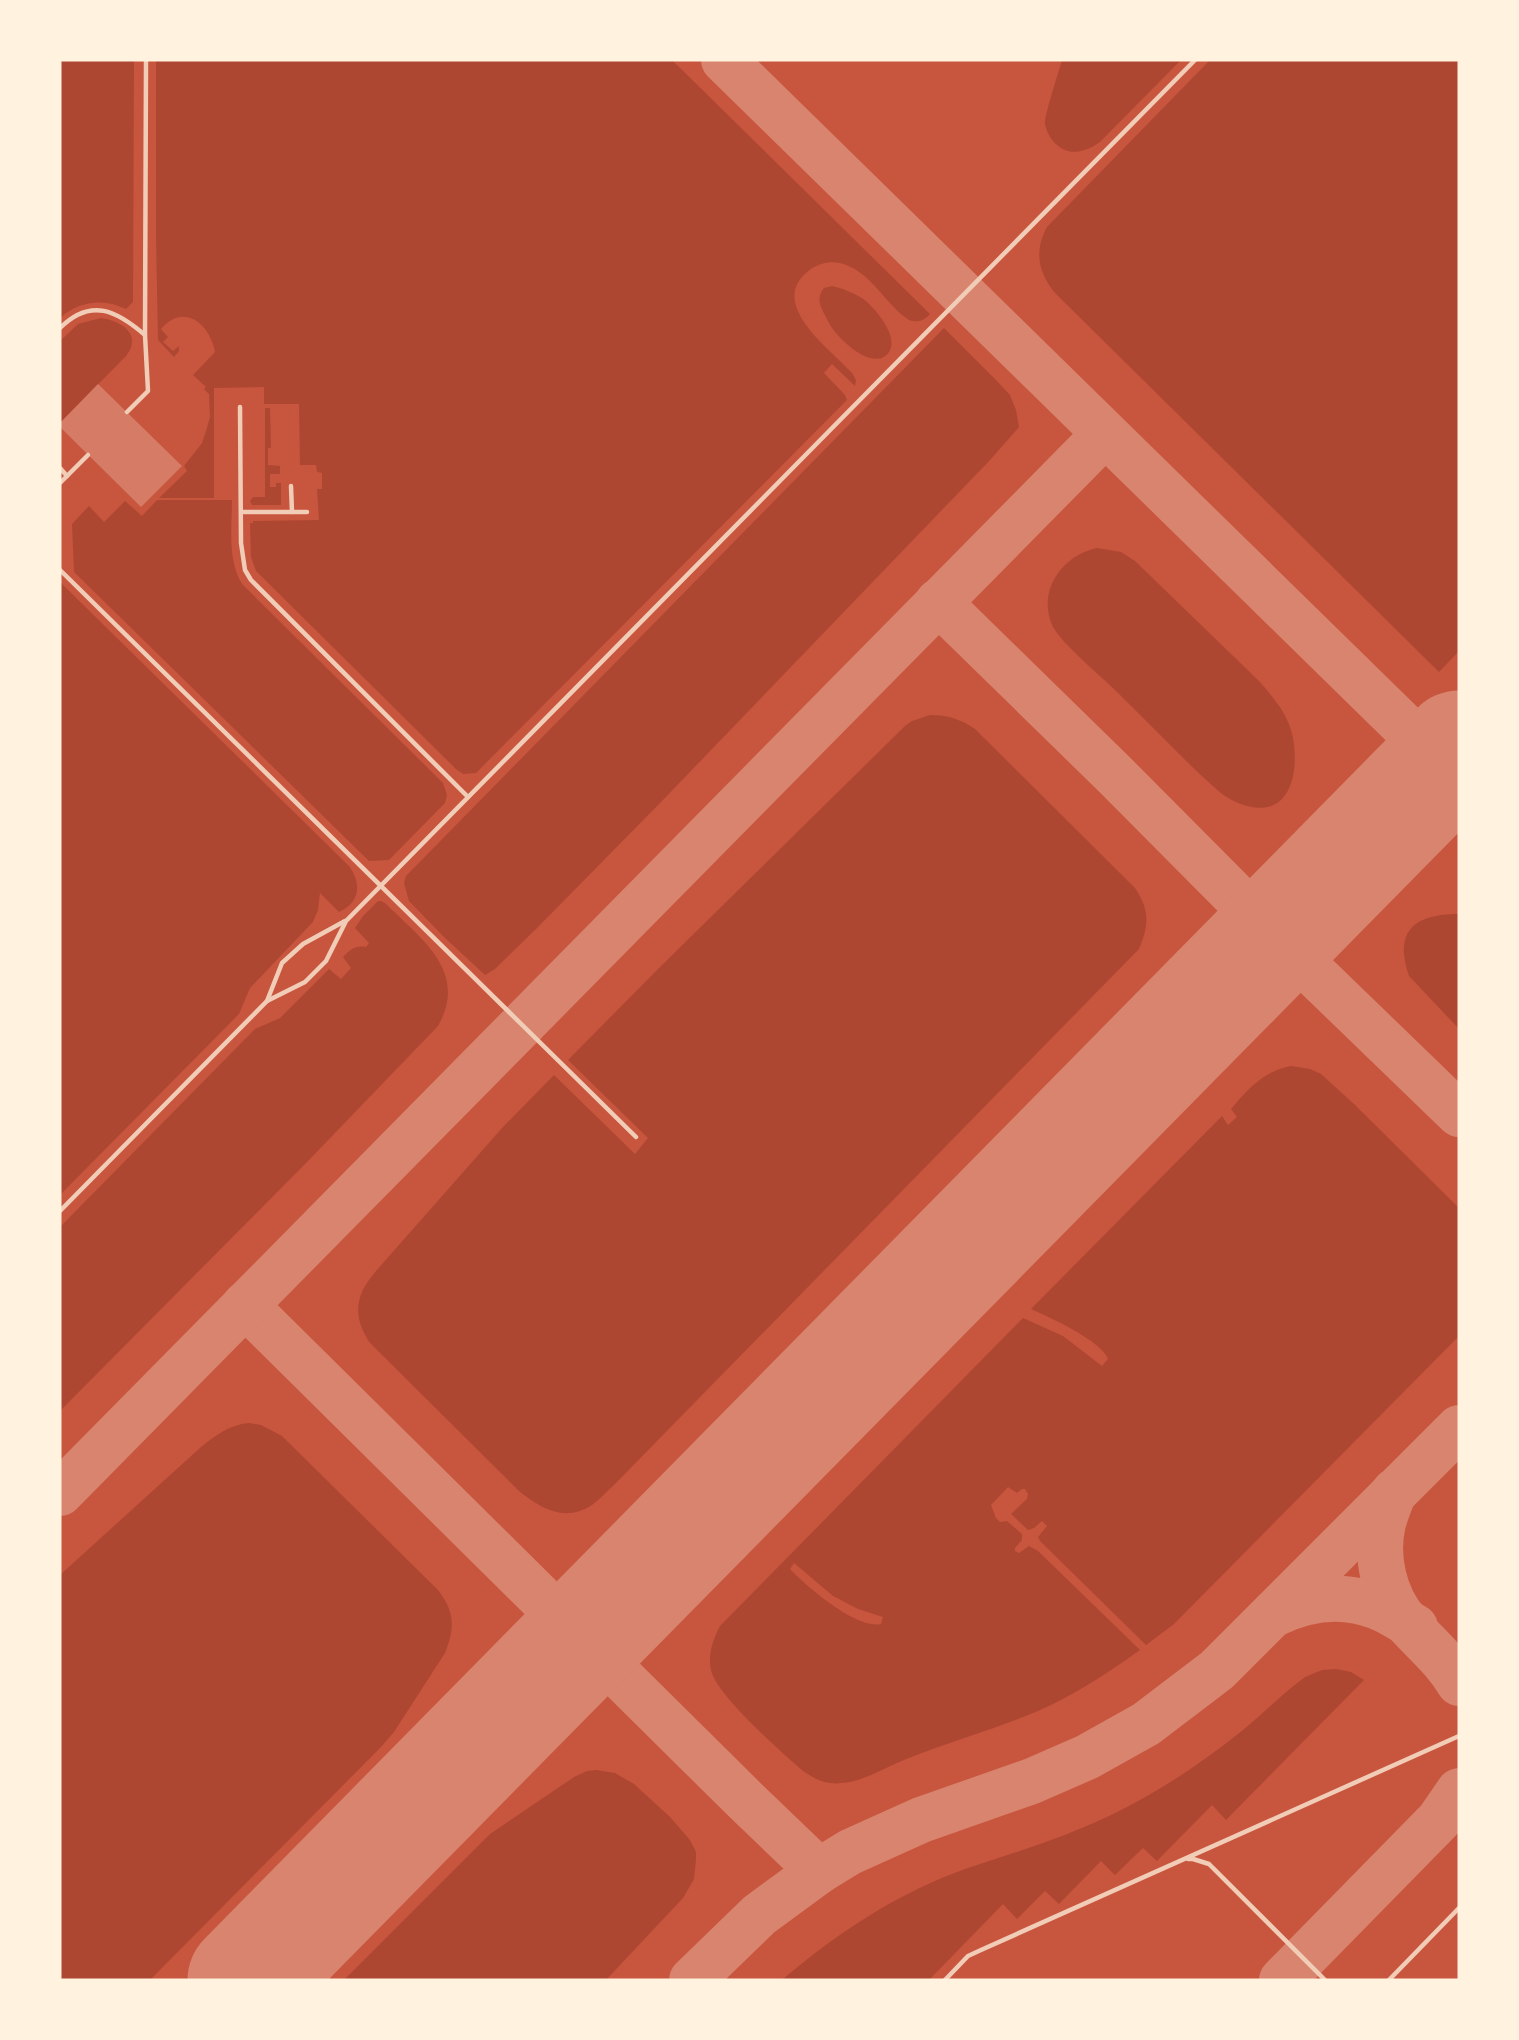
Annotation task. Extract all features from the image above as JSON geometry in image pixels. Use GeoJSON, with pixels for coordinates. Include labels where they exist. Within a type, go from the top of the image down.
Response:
{"type":"FeatureCollection","features":[{"type":"Feature","properties":{"kind":"lane"},"geometry":{"type":"LineString","coordinates":[[127,412],[148,391],[145,335],[146,60]]}},
{"type":"Feature","properties":{"kind":"lane"},"geometry":{"type":"LineString","coordinates":[[60,1211],[267,1001],[306,982],[326,961],[346,921],[1195,60]]}},
{"type":"Feature","properties":{"kind":"lane"},"geometry":{"type":"LineString","coordinates":[[60,328],[77,315],[93,310],[109,311],[124,317],[145,335]]}},
{"type":"Feature","properties":{"kind":"lane"},"geometry":{"type":"LineString","coordinates":[[240,407],[245,570],[251,580],[468,797]]}},
{"type":"Feature","properties":{"kind":"lane"},"geometry":{"type":"LineString","coordinates":[[60,483],[88,454]]}},
{"type":"Feature","properties":{"kind":"lane"},"geometry":{"type":"LineString","coordinates":[[60,468],[67,476]]}},
{"type":"Feature","properties":{"kind":"lane"},"geometry":{"type":"LineString","coordinates":[[291,486],[292,512]]}},
{"type":"Feature","properties":{"kind":"lane"},"geometry":{"type":"LineString","coordinates":[[242,512],[307,512]]}},
{"type":"Feature","properties":{"kind":"lane"},"geometry":{"type":"LineString","coordinates":[[60,570],[636,1137]]}},
{"type":"Feature","properties":{"kind":"lane"},"geometry":{"type":"LineString","coordinates":[[267,1001],[282,963],[303,944],[346,921]]}},
{"type":"Feature","properties":{"kind":"lane"},"geometry":{"type":"LineString","coordinates":[[945,1980],[966,1962],[968,1956],[1459,1736]]}},
{"type":"Feature","properties":{"kind":"lane"},"geometry":{"type":"LineString","coordinates":[[1182,1860],[1193,1859],[1209,1864],[1326,1980]]}},
{"type":"Feature","properties":{"kind":"lane"},"geometry":{"type":"LineString","coordinates":[[1389,1980],[1459,1908]]}},
{"type":"Feature","properties":{"kind":"shaded area"},"geometry":{"type":"Polygon","coordinates":[[[60,60],[134,60],[133,302],[126,309],[109,303],[92,303],[75,308],[60,318],[60,60]]]}},
{"type":"Feature","properties":{"kind":"shaded area"},"geometry":{"type":"Polygon","coordinates":[[[156,60],[672,60],[930,314],[920,321],[909,320],[864,275],[846,265],[828,262],[811,269],[798,282],[794,296],[798,310],[806,324],[856,380],[855,386],[832,364],[824,373],[847,400],[476,773],[463,774],[256,571],[251,557],[250,523],[253,521],[319,520],[317,489],[322,489],[322,473],[317,472],[316,465],[300,465],[299,404],[264,404],[264,387],[214,388],[214,498],[159,498],[187,471],[184,466],[202,443],[210,417],[209,394],[204,389],[206,387],[193,375],[215,352],[208,333],[202,325],[187,317],[178,317],[161,329],[168,337],[163,342],[173,351],[179,346],[179,351],[174,357],[158,340],[156,60]]]}},
{"type":"Feature","properties":{"kind":"shaded area"},"geometry":{"type":"Polygon","coordinates":[[[1062,60],[1181,60],[1100,142],[1088,149],[1074,152],[1065,150],[1055,143],[1045,124],[1062,60]]]}},
{"type":"Feature","properties":{"kind":"shaded area"},"geometry":{"type":"Polygon","coordinates":[[[1210,60],[1459,60],[1459,651],[1439,672],[1055,293],[1042,269],[1040,244],[1047,227],[1210,60]]]}},
{"type":"Feature","properties":{"kind":"shaded area"},"geometry":{"type":"Polygon","coordinates":[[[832,286],[862,298],[884,322],[891,338],[891,346],[889,352],[882,358],[874,359],[855,351],[832,328],[822,309],[820,297],[824,288],[832,286]]]}},
{"type":"Feature","properties":{"kind":"shaded area"},"geometry":{"type":"Polygon","coordinates":[[[101,318],[116,322],[127,330],[131,335],[131,348],[126,356],[60,423],[60,341],[78,324],[101,318]]]}},
{"type":"Feature","properties":{"kind":"shaded area"},"geometry":{"type":"Polygon","coordinates":[[[944,328],[1010,395],[1019,427],[991,459],[662,801],[538,927],[495,969],[485,975],[409,901],[404,883],[406,876],[944,328]]]}},
{"type":"Feature","properties":{"kind":"shaded area"},"geometry":{"type":"Polygon","coordinates":[[[265,408],[270,408],[271,448],[268,448],[268,465],[280,466],[280,474],[270,474],[270,487],[276,487],[276,483],[281,483],[281,505],[252,505],[250,501],[253,497],[265,497],[265,408]]]}},
{"type":"Feature","properties":{"kind":"shaded area"},"geometry":{"type":"Polygon","coordinates":[[[157,500],[232,500],[232,554],[242,584],[443,783],[447,795],[445,803],[389,860],[369,861],[74,572],[72,524],[89,506],[104,522],[125,501],[142,516],[157,500]]]}},
{"type":"Feature","properties":{"kind":"shaded area"},"geometry":{"type":"Polygon","coordinates":[[[1097,548],[1121,552],[1135,561],[1259,681],[1277,702],[1290,727],[1295,754],[1291,783],[1282,799],[1268,807],[1260,808],[1243,805],[1222,794],[1058,634],[1049,614],[1050,588],[1063,567],[1073,558],[1097,548]]]}},
{"type":"Feature","properties":{"kind":"shaded area"},"geometry":{"type":"Polygon","coordinates":[[[60,582],[349,866],[356,879],[357,892],[351,903],[339,912],[320,893],[318,910],[313,922],[250,988],[239,1014],[60,1195],[60,582]]]}},
{"type":"Feature","properties":{"kind":"shaded area"},"geometry":{"type":"Polygon","coordinates":[[[930,715],[954,718],[975,729],[1135,888],[1143,903],[1146,918],[1145,932],[1139,949],[613,1486],[592,1505],[582,1510],[563,1513],[544,1508],[519,1491],[370,1343],[358,1315],[360,1297],[376,1271],[502,1128],[554,1075],[635,1154],[648,1138],[568,1060],[905,726],[930,715]]]}},
{"type":"Feature","properties":{"kind":"shaded area"},"geometry":{"type":"Polygon","coordinates":[[[378,901],[385,903],[437,957],[448,989],[446,1006],[438,1026],[309,1160],[60,1411],[60,1227],[255,1029],[280,1018],[329,969],[341,979],[351,968],[343,957],[353,949],[366,947],[369,943],[355,928],[378,901]]]}},
{"type":"Feature","properties":{"kind":"shaded area"},"geometry":{"type":"Polygon","coordinates":[[[1459,914],[1459,1029],[1409,976],[1404,947],[1406,936],[1420,921],[1430,917],[1459,914]]]}},
{"type":"Feature","properties":{"kind":"shaded area"},"geometry":{"type":"Polygon","coordinates":[[[1291,1066],[1310,1069],[1321,1074],[1459,1208],[1459,1336],[1174,1624],[1146,1645],[1040,1541],[1038,1537],[1047,1526],[1042,1521],[1028,1530],[1011,1514],[1027,1499],[1028,1494],[1025,1489],[1017,1493],[1008,1487],[991,1505],[1000,1522],[1007,1521],[1022,1534],[1022,1540],[1015,1551],[1019,1553],[1029,1546],[1038,1551],[1140,1650],[1065,1698],[1038,1711],[909,1758],[867,1777],[850,1782],[830,1783],[816,1779],[803,1771],[740,1712],[719,1687],[710,1664],[711,1651],[720,1626],[1023,1318],[1063,1336],[1102,1366],[1108,1359],[1096,1345],[1074,1330],[1031,1309],[1222,1116],[1228,1125],[1237,1117],[1231,1109],[1250,1088],[1281,1068],[1291,1066]],[[794,1563],[790,1569],[832,1605],[859,1620],[881,1624],[883,1617],[858,1609],[833,1596],[794,1563]]]}},
{"type":"Feature","properties":{"kind":"shaded area"},"geometry":{"type":"Polygon","coordinates":[[[249,1423],[261,1425],[282,1436],[438,1590],[448,1606],[452,1620],[451,1636],[445,1653],[394,1732],[381,1747],[150,1980],[60,1980],[60,1575],[201,1447],[229,1428],[249,1423]]]}},
{"type":"Feature","properties":{"kind":"shaded area"},"geometry":{"type":"Polygon","coordinates":[[[1336,1669],[1351,1672],[1364,1680],[1226,1820],[1212,1805],[1157,1861],[1143,1848],[1115,1875],[1101,1861],[1059,1904],[1045,1891],[1017,1919],[1003,1904],[929,1980],[782,1980],[847,1930],[918,1889],[968,1868],[1074,1831],[1144,1798],[1227,1743],[1305,1677],[1322,1670],[1336,1669]]]}},
{"type":"Feature","properties":{"kind":"shaded area"},"geometry":{"type":"Polygon","coordinates":[[[596,1770],[615,1773],[634,1784],[670,1817],[690,1840],[696,1852],[694,1879],[683,1898],[606,1980],[344,1980],[490,1834],[574,1777],[596,1770]]]}},
{"type":"Feature","properties":{"kind":"building"},"geometry":{"type":"Polygon","coordinates":[[[98,384],[182,466],[141,507],[60,427],[60,423],[98,384]]]}},
{"type":"Feature","properties":{"kind":"taxiway"},"geometry":{"type":"LineString","coordinates":[[724,60],[1459,780]]}},
{"type":"Feature","properties":{"kind":"taxiway"},"geometry":{"type":"LineString","coordinates":[[60,1493],[1105,434]]}},
{"type":"Feature","properties":{"kind":"taxiway"},"geometry":{"type":"LineString","coordinates":[[938,602],[1276,937],[1459,1114]]}},
{"type":"Feature","properties":{"kind":"taxiway"},"geometry":{"type":"LineString","coordinates":[[245,1305],[819,1871]]}},
{"type":"Feature","properties":{"kind":"taxiway"},"geometry":{"type":"LineString","coordinates":[[692,1980],[759,1915],[819,1871],[850,1852],[921,1820],[1032,1781],[1087,1757],[1146,1724],[1217,1670],[1459,1428]]}},
{"type":"Feature","properties":{"kind":"taxiway"},"geometry":{"type":"LineString","coordinates":[[1394,1492],[1384,1519],[1380,1549],[1387,1589],[1399,1613],[1441,1659],[1459,1683]]}},
{"type":"Feature","properties":{"kind":"taxiway"},"geometry":{"type":"LineString","coordinates":[[1274,1614],[1312,1601],[1352,1600],[1383,1609],[1415,1627]]}},
{"type":"Feature","properties":{"kind":"taxiway"},"geometry":{"type":"LineString","coordinates":[[1282,1980],[1439,1820],[1459,1791]]}},
{"type":"Feature","properties":{"kind":"runway"},"geometry":{"type":"LineString","coordinates":[[246,1980],[1459,749]]}}]}
